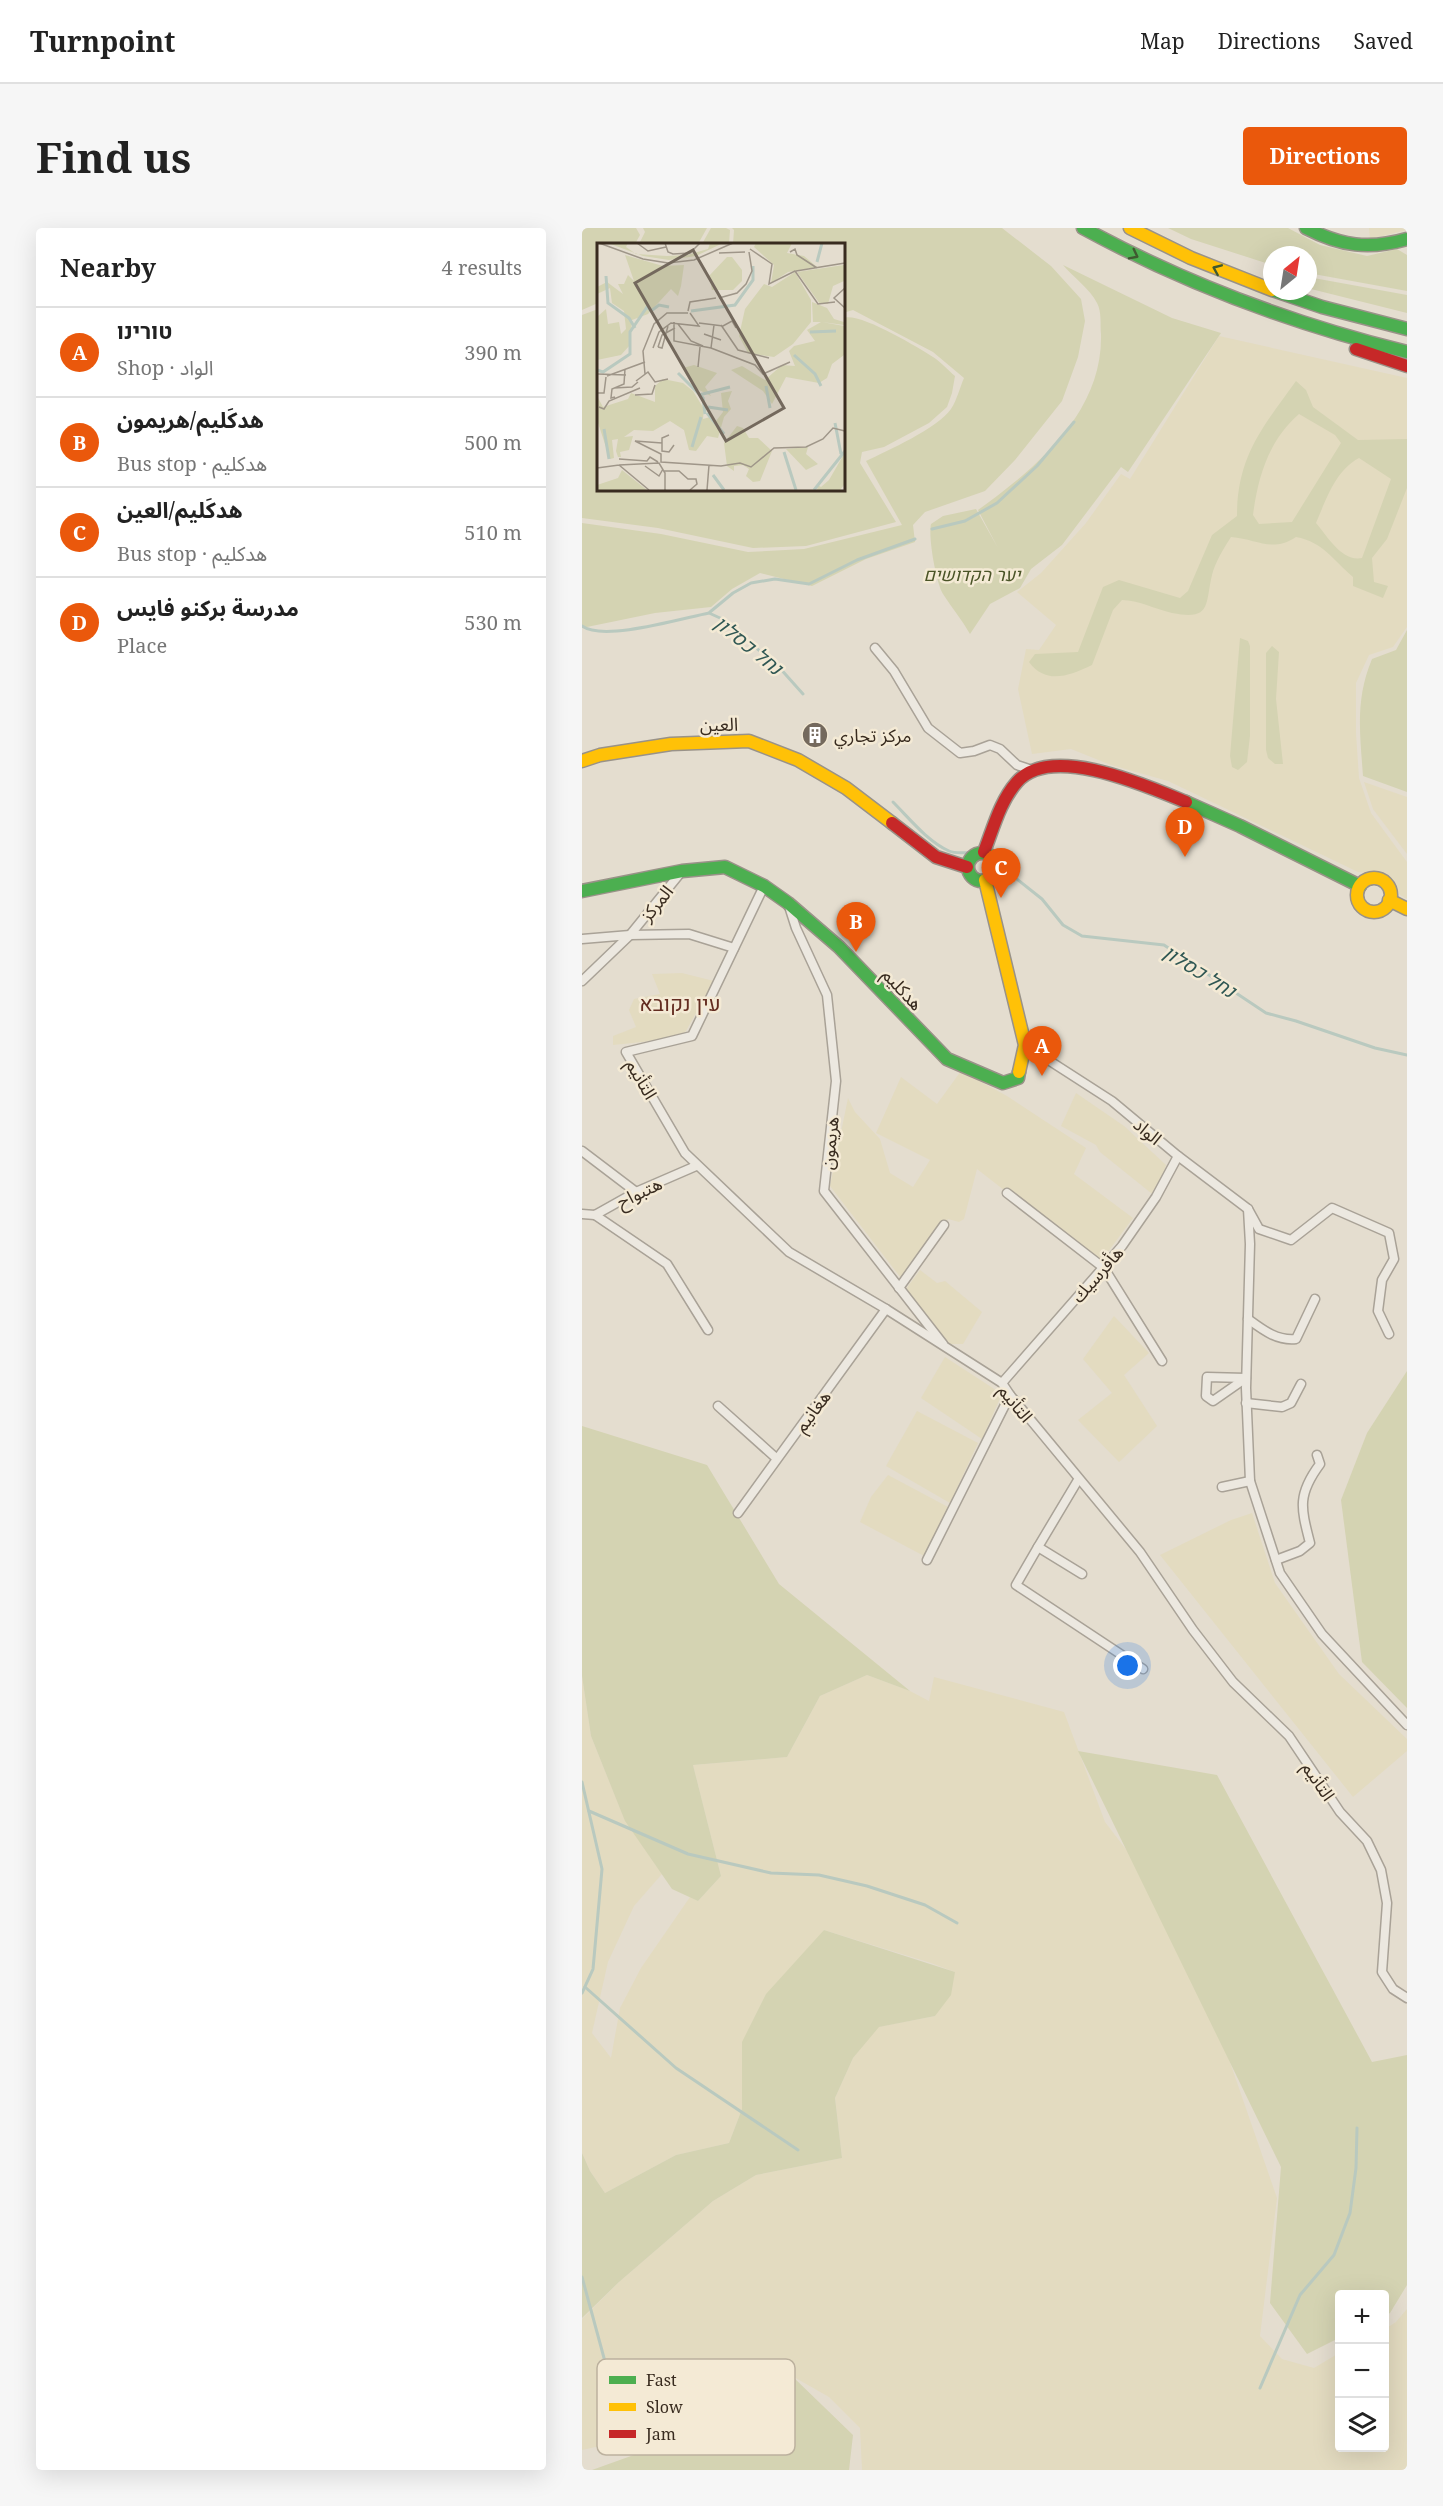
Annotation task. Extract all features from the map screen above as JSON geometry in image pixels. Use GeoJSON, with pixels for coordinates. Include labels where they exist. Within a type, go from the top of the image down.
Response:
{"type":"FeatureCollection","features":[{"type":"Feature","properties":{"kind":"main road"},"geometry":{"type":"LineString","coordinates":[[1083,228],[1139,258],[1225,297],[1407,366]]}},
{"type":"Feature","properties":{"kind":"main road"},"geometry":{"type":"LineString","coordinates":[[1130,228],[1191,258],[1263,286]]}},
{"type":"Feature","properties":{"kind":"main road"},"geometry":{"type":"LineString","coordinates":[[1306,228],[1329,240],[1358,248],[1378,247],[1407,239]]}},
{"type":"Feature","properties":{"kind":"main road"},"geometry":{"type":"LineString","coordinates":[[1225,297],[1316,329],[1407,352]]}},
{"type":"Feature","properties":{"kind":"main road"},"geometry":{"type":"LineString","coordinates":[[1303,300],[1367,320],[1407,329]]}},
{"type":"Feature","properties":{"kind":"main road"},"geometry":{"type":"LineString","coordinates":[[1308,300],[1407,321]]}},
{"type":"Feature","properties":{"kind":"main road","name":"العين"},"geometry":{"type":"LineString","coordinates":[[582,761],[600,754],[671,744],[749,741],[798,760],[846,788],[936,857],[968,867]]}},
{"type":"Feature","properties":{"kind":"main road"},"geometry":{"type":"LineString","coordinates":[[984,852],[1010,793],[1023,776],[1032,770],[1050,765],[1080,767],[1161,792],[1209,812],[1360,886]]}},
{"type":"Feature","properties":{"kind":"main road"},"geometry":{"type":"LineString","coordinates":[[984,852],[993,856],[996,866],[994,875],[985,880],[975,879],[968,867],[972,856],[984,852]]}},
{"type":"Feature","properties":{"kind":"main road","name":"هدكليم"},"geometry":{"type":"LineString","coordinates":[[582,891],[682,871],[725,867],[764,886],[840,947],[947,1059],[1003,1083],[1018,1078],[1025,1045],[985,880]]}},
{"type":"Feature","properties":{"kind":"main road"},"geometry":{"type":"LineString","coordinates":[[1371,878],[1382,881],[1389,889],[1389,900],[1379,910],[1367,910],[1358,902],[1357,896],[1360,886],[1371,878]]}},
{"type":"Feature","properties":{"kind":"main road"},"geometry":{"type":"LineString","coordinates":[[1389,900],[1407,909]]}},
{"type":"Feature","properties":{"kind":"street"},"geometry":{"type":"LineString","coordinates":[[875,648],[894,670],[928,728],[960,753],[974,752],[990,745],[1000,749],[1017,765],[1032,770]]}},
{"type":"Feature","properties":{"kind":"street","name":"المركز"},"geometry":{"type":"LineString","coordinates":[[582,981],[630,934],[682,871]]}},
{"type":"Feature","properties":{"kind":"street","name":"التأنيم"},"geometry":{"type":"LineString","coordinates":[[764,886],[692,1036],[626,1052],[685,1153],[696,1166],[789,1252],[1002,1383],[1078,1480],[1140,1552],[1233,1682],[1289,1736],[1340,1812],[1366,1841],[1381,1870],[1387,1903],[1382,1972],[1394,1989],[1407,1998]]}},
{"type":"Feature","properties":{"kind":"street","name":"هريمون"},"geometry":{"type":"LineString","coordinates":[[788,903],[796,928],[827,995],[836,1081],[824,1191],[947,1349]]}},
{"type":"Feature","properties":{"kind":"street"},"geometry":{"type":"LineString","coordinates":[[582,939],[630,934],[689,933],[734,948]]}},
{"type":"Feature","properties":{"kind":"street","name":"الواد"},"geometry":{"type":"LineString","coordinates":[[1025,1045],[1112,1101],[1178,1156],[1248,1209],[1259,1229],[1291,1240],[1332,1208],[1389,1233],[1394,1259],[1382,1280],[1378,1311],[1389,1334]]}},
{"type":"Feature","properties":{"kind":"street"},"geometry":{"type":"LineString","coordinates":[[582,1151],[636,1192]]}},
{"type":"Feature","properties":{"kind":"street","name":"هأفرسيك"},"geometry":{"type":"LineString","coordinates":[[1002,1383],[1104,1268],[1156,1197],[1178,1156]]}},
{"type":"Feature","properties":{"kind":"street","name":"هتبواح"},"geometry":{"type":"LineString","coordinates":[[582,1214],[595,1215],[636,1192],[696,1166]]}},
{"type":"Feature","properties":{"kind":"street"},"geometry":{"type":"LineString","coordinates":[[1007,1193],[1104,1268],[1162,1361]]}},
{"type":"Feature","properties":{"kind":"street"},"geometry":{"type":"LineString","coordinates":[[1248,1209],[1250,1244],[1246,1403],[1250,1481],[1280,1573],[1322,1634],[1407,1725]]}},
{"type":"Feature","properties":{"kind":"street"},"geometry":{"type":"LineString","coordinates":[[595,1215],[668,1264],[708,1330]]}},
{"type":"Feature","properties":{"kind":"street"},"geometry":{"type":"LineString","coordinates":[[899,1287],[944,1225]]}},
{"type":"Feature","properties":{"kind":"street"},"geometry":{"type":"LineString","coordinates":[[1248,1319],[1269,1334],[1286,1340],[1296,1339],[1315,1299]]}},
{"type":"Feature","properties":{"kind":"street","name":"هغانيم"},"geometry":{"type":"LineString","coordinates":[[738,1513],[886,1310]]}},
{"type":"Feature","properties":{"kind":"street"},"geometry":{"type":"LineString","coordinates":[[1207,1377],[1246,1378],[1213,1401],[1206,1396],[1207,1377]]}},
{"type":"Feature","properties":{"kind":"street"},"geometry":{"type":"LineString","coordinates":[[1246,1403],[1282,1407],[1291,1403],[1301,1384]]}},
{"type":"Feature","properties":{"kind":"street"},"geometry":{"type":"LineString","coordinates":[[927,1560],[1010,1395]]}},
{"type":"Feature","properties":{"kind":"street"},"geometry":{"type":"LineString","coordinates":[[718,1406],[777,1458]]}},
{"type":"Feature","properties":{"kind":"street"},"geometry":{"type":"LineString","coordinates":[[1276,1560],[1300,1551],[1310,1544],[1302,1506],[1304,1489],[1320,1464],[1317,1455]]}},
{"type":"Feature","properties":{"kind":"street"},"geometry":{"type":"LineString","coordinates":[[1078,1480],[1016,1585],[1143,1669]]}},
{"type":"Feature","properties":{"kind":"street"},"geometry":{"type":"LineString","coordinates":[[1222,1487],[1250,1481]]}},
{"type":"Feature","properties":{"kind":"street"},"geometry":{"type":"LineString","coordinates":[[1038,1547],[1082,1574]]}},
{"type":"Feature","properties":{"kind":"shaded area"},"geometry":{"type":"Polygon","coordinates":[[[1369,228],[1407,228],[1407,230],[1370,239],[1369,228]]]}},
{"type":"Feature","properties":{"kind":"shaded area"},"geometry":{"type":"Polygon","coordinates":[[[1219,336],[1407,378],[1407,627],[1393,647],[1369,655],[1356,683],[1356,733],[1359,778],[1371,813],[1407,862],[1407,899],[1400,895],[1391,881],[1376,873],[1358,872],[1168,781],[1111,765],[1071,749],[1032,754],[1018,689],[1026,649],[1039,650],[1056,625],[1017,592],[1041,573],[1086,523],[1121,474],[1130,479],[1219,336]]]}},
{"type":"Feature","properties":{"kind":"shaded area"},"geometry":{"type":"Polygon","coordinates":[[[1364,782],[1407,797],[1407,854],[1373,809],[1364,782]]]}},
{"type":"Feature","properties":{"kind":"shaded area"},"geometry":{"type":"Polygon","coordinates":[[[682,973],[714,981],[682,1038],[613,1045],[613,1036],[636,1027],[629,1010],[634,999],[660,994],[652,974],[682,973]]]}},
{"type":"Feature","properties":{"kind":"shaded area"},"geometry":{"type":"Polygon","coordinates":[[[961,1071],[1007,1096],[1086,1148],[1074,1174],[1133,1218],[1099,1264],[977,1169],[964,1219],[959,1222],[948,1219],[901,1278],[830,1186],[848,1098],[855,1112],[880,1139],[890,1173],[913,1187],[930,1160],[876,1133],[901,1077],[937,1104],[961,1071]]]}},
{"type":"Feature","properties":{"kind":"shaded area"},"geometry":{"type":"Polygon","coordinates":[[[1076,1093],[1124,1126],[1166,1165],[1156,1197],[1100,1152],[1096,1145],[1061,1126],[1076,1093]]]}},
{"type":"Feature","properties":{"kind":"shaded area"},"geometry":{"type":"Polygon","coordinates":[[[920,1270],[937,1283],[945,1281],[982,1312],[963,1344],[943,1344],[903,1293],[920,1270]]]}},
{"type":"Feature","properties":{"kind":"shaded area"},"geometry":{"type":"Polygon","coordinates":[[[1114,1316],[1149,1353],[1124,1375],[1157,1426],[1119,1462],[1078,1420],[1112,1393],[1083,1359],[1114,1316]]]}},
{"type":"Feature","properties":{"kind":"shaded area"},"geometry":{"type":"Polygon","coordinates":[[[945,1357],[1002,1394],[982,1439],[921,1398],[945,1357]]]}},
{"type":"Feature","properties":{"kind":"shaded area"},"geometry":{"type":"Polygon","coordinates":[[[917,1411],[978,1443],[950,1503],[886,1466],[917,1411]]]}},
{"type":"Feature","properties":{"kind":"shaded area"},"geometry":{"type":"Polygon","coordinates":[[[888,1475],[948,1507],[924,1556],[860,1522],[871,1497],[888,1475]]]}},
{"type":"Feature","properties":{"kind":"shaded area"},"geometry":{"type":"Polygon","coordinates":[[[1252,1513],[1275,1583],[1339,1674],[1407,1739],[1407,1751],[1353,1797],[1160,1555],[1231,1520],[1252,1513]]]}},
{"type":"Feature","properties":{"kind":"shaded area"},"geometry":{"type":"Polygon","coordinates":[[[867,1675],[910,1691],[929,1701],[934,1677],[1064,1712],[1105,1822],[1141,1869],[1215,2019],[1277,2198],[1260,2336],[1282,2359],[1314,2368],[1335,2355],[1335,2452],[1389,2452],[1389,2326],[1407,2309],[1407,2470],[862,2470],[860,2428],[829,2397],[795,2378],[795,2359],[597,2359],[597,2447],[582,2450],[582,2319],[619,2282],[713,2201],[756,2175],[842,2158],[835,2098],[853,2058],[878,2027],[935,2016],[955,1972],[824,1930],[743,2042],[742,2109],[729,2143],[676,2155],[605,2193],[590,2171],[582,2153],[582,1676],[591,1736],[625,1820],[662,1874],[634,1906],[608,1962],[592,2033],[611,2058],[620,2008],[641,1968],[690,1897],[698,1901],[721,1876],[693,1765],[787,1757],[820,1696],[867,1675]]]}},
{"type":"Feature","properties":{"kind":"green space"},"geometry":{"type":"Polygon","coordinates":[[[582,228],[636,228],[640,235],[636,243],[597,243],[597,303],[582,310],[582,228]]]}},
{"type":"Feature","properties":{"kind":"green space"},"geometry":{"type":"Polygon","coordinates":[[[643,228],[707,228],[699,243],[640,243],[645,232],[643,228]]]}},
{"type":"Feature","properties":{"kind":"green space"},"geometry":{"type":"Polygon","coordinates":[[[711,228],[730,230],[729,243],[703,243],[711,228]]]}},
{"type":"Feature","properties":{"kind":"green space"},"geometry":{"type":"Polygon","coordinates":[[[732,228],[1002,228],[1051,266],[1081,299],[1085,321],[1078,357],[1062,401],[1015,460],[985,491],[925,512],[913,525],[915,542],[866,559],[812,586],[760,573],[732,589],[711,607],[655,613],[582,628],[582,523],[661,534],[748,552],[804,549],[902,525],[866,461],[935,424],[955,402],[964,378],[933,352],[853,310],[844,313],[844,243],[733,243],[734,230],[732,228]]]}},
{"type":"Feature","properties":{"kind":"green space"},"geometry":{"type":"Polygon","coordinates":[[[1168,228],[1288,228],[1320,245],[1367,256],[1397,249],[1407,255],[1407,291],[1317,275],[1317,246],[1263,246],[1263,262],[1191,239],[1168,228]]]}},
{"type":"Feature","properties":{"kind":"green space","name":"יער הקדושים"},"geometry":{"type":"Polygon","coordinates":[[[1063,265],[1172,318],[1221,333],[1128,472],[1121,467],[1062,545],[1031,569],[1020,588],[990,604],[970,634],[940,588],[932,549],[931,524],[943,516],[976,509],[998,548],[978,510],[1043,457],[1062,436],[1091,389],[1099,363],[1100,310],[1090,293],[1063,265]]]}},
{"type":"Feature","properties":{"kind":"green space"},"geometry":{"type":"Polygon","coordinates":[[[1317,279],[1407,295],[1407,313],[1317,290],[1317,279]]]}},
{"type":"Feature","properties":{"kind":"green space"},"geometry":{"type":"Polygon","coordinates":[[[597,309],[597,490],[844,490],[844,318],[862,320],[875,325],[936,359],[955,376],[952,393],[947,407],[929,423],[884,447],[862,452],[860,463],[896,522],[806,546],[753,548],[658,528],[582,518],[582,315],[597,309]]]}},
{"type":"Feature","properties":{"kind":"green space"},"geometry":{"type":"Polygon","coordinates":[[[1296,381],[1306,390],[1313,407],[1358,440],[1407,439],[1407,488],[1387,539],[1372,558],[1374,582],[1388,586],[1383,598],[1353,586],[1353,577],[1321,547],[1305,539],[1296,537],[1287,542],[1272,545],[1231,537],[1215,565],[1207,602],[1200,612],[1194,615],[1172,613],[1122,600],[1113,610],[1092,665],[1058,676],[1043,674],[1036,669],[1029,662],[1035,654],[1078,652],[1103,587],[1119,580],[1180,598],[1188,591],[1212,535],[1237,516],[1238,495],[1247,459],[1263,428],[1296,381]],[[1299,414],[1280,435],[1262,473],[1253,515],[1259,524],[1292,522],[1341,443],[1335,435],[1299,414]],[[1359,458],[1337,478],[1316,523],[1336,547],[1355,558],[1362,558],[1391,479],[1359,458]]]}},
{"type":"Feature","properties":{"kind":"green space"},"geometry":{"type":"Polygon","coordinates":[[[1407,630],[1407,792],[1363,776],[1360,717],[1363,689],[1372,659],[1396,650],[1407,630]]]}},
{"type":"Feature","properties":{"kind":"green space"},"geometry":{"type":"Polygon","coordinates":[[[1240,638],[1248,641],[1250,646],[1250,736],[1247,762],[1238,770],[1232,767],[1230,756],[1240,638]]]}},
{"type":"Feature","properties":{"kind":"green space"},"geometry":{"type":"Polygon","coordinates":[[[1272,646],[1279,652],[1276,699],[1283,764],[1275,764],[1268,758],[1266,750],[1266,653],[1272,646]]]}},
{"type":"Feature","properties":{"kind":"green space"},"geometry":{"type":"Polygon","coordinates":[[[1407,1371],[1407,1708],[1362,1662],[1341,1500],[1367,1433],[1407,1371]]]}},
{"type":"Feature","properties":{"kind":"green space"},"geometry":{"type":"Polygon","coordinates":[[[582,1426],[707,1465],[779,1584],[910,1691],[867,1675],[820,1696],[787,1757],[693,1765],[721,1876],[698,1901],[672,1889],[625,1821],[591,1736],[582,1676],[582,1426]]]}},
{"type":"Feature","properties":{"kind":"green space"},"geometry":{"type":"Polygon","coordinates":[[[1078,1751],[1217,1775],[1372,2062],[1407,2055],[1407,2285],[1389,2314],[1389,2290],[1335,2290],[1335,2340],[1307,2354],[1270,2303],[1281,2167],[1078,1751]]]}},
{"type":"Feature","properties":{"kind":"green space"},"geometry":{"type":"Polygon","coordinates":[[[824,1930],[955,1972],[951,1995],[935,2016],[879,2027],[853,2058],[835,2098],[842,2158],[756,2175],[713,2201],[619,2282],[582,2318],[582,2153],[590,2171],[605,2193],[676,2155],[729,2143],[742,2109],[742,2042],[766,1994],[824,1930]]]}},
{"type":"Feature","properties":{"kind":"green space"},"geometry":{"type":"Polygon","coordinates":[[[795,2379],[853,2435],[849,2470],[592,2470],[634,2455],[795,2455],[795,2379]]]}},
{"type":"Feature","properties":{"kind":"waterway"},"geometry":{"type":"LineString","coordinates":[[932,529],[965,521],[997,503],[1037,466],[1074,422]]}},
{"type":"Feature","properties":{"kind":"waterway"},"geometry":{"type":"LineString","coordinates":[[710,612],[733,593],[751,583],[775,579],[809,584],[857,560],[915,539]]}},
{"type":"Feature","properties":{"kind":"waterway","name":"נחל כסלון"},"geometry":{"type":"LineString","coordinates":[[582,626],[592,630],[625,630],[709,613],[720,618],[778,666],[803,694]]}},
{"type":"Feature","properties":{"kind":"waterway"},"geometry":{"type":"LineString","coordinates":[[893,802],[919,829],[941,847],[955,853],[973,852]]}},
{"type":"Feature","properties":{"kind":"waterway","name":"נחל כסלון"},"geometry":{"type":"LineString","coordinates":[[1008,872],[1042,899],[1063,925],[1082,936],[1164,945],[1266,1013],[1375,1048],[1407,1055]]}},
{"type":"Feature","properties":{"kind":"waterway"},"geometry":{"type":"LineString","coordinates":[[582,1782],[602,1869],[593,1969],[582,1993]]}},
{"type":"Feature","properties":{"kind":"waterway"},"geometry":{"type":"LineString","coordinates":[[589,1811],[688,1854],[771,1873],[819,1875],[867,1886],[925,1905],[957,1923]]}},
{"type":"Feature","properties":{"kind":"waterway"},"geometry":{"type":"LineString","coordinates":[[585,1987],[676,2068],[798,2150]]}},
{"type":"Feature","properties":{"kind":"waterway"},"geometry":{"type":"LineString","coordinates":[[1260,2388],[1300,2295],[1334,2255],[1350,2213],[1356,2168],[1357,2128]]}},
{"type":"Feature","properties":{"kind":"waterway"},"geometry":{"type":"LineString","coordinates":[[582,2277],[604,2359]]}},
{"type":"Feature","properties":{"kind":"traffic: fast"},"geometry":{"type":"LineString","coordinates":[[1083,228],[1161,267],[1241,300],[1323,329],[1407,352]]}},
{"type":"Feature","properties":{"kind":"traffic: fast"},"geometry":{"type":"LineString","coordinates":[[1306,228],[1331,239],[1355,244],[1380,244],[1407,239]]}},
{"type":"Feature","properties":{"kind":"traffic: fast"},"geometry":{"type":"LineString","coordinates":[[1301,300],[1407,329]]}},
{"type":"Feature","properties":{"kind":"traffic: fast"},"geometry":{"type":"LineString","coordinates":[[1186,802],[1240,826],[1360,886]]}},
{"type":"Feature","properties":{"kind":"traffic: fast"},"geometry":{"type":"LineString","coordinates":[[982,853],[992,857],[996,867],[992,877],[982,881],[972,877],[968,867],[972,857],[982,853]]}},
{"type":"Feature","properties":{"kind":"traffic: fast"},"geometry":{"type":"LineString","coordinates":[[582,891],[682,871],[725,867],[764,886],[788,903],[839,947],[947,1059],[1003,1083],[1018,1078],[1019,1072]]}},
{"type":"Feature","properties":{"kind":"traffic: slow"},"geometry":{"type":"LineString","coordinates":[[1130,228],[1191,258],[1263,286]]}},
{"type":"Feature","properties":{"kind":"traffic: slow"},"geometry":{"type":"LineString","coordinates":[[582,761],[600,755],[671,744],[749,741],[798,760],[846,788],[892,823]]}},
{"type":"Feature","properties":{"kind":"traffic: slow"},"geometry":{"type":"LineString","coordinates":[[1374,878],[1386,883],[1391,895],[1386,907],[1374,912],[1362,907],[1357,895],[1362,883],[1374,878]]}},
{"type":"Feature","properties":{"kind":"traffic: slow"},"geometry":{"type":"LineString","coordinates":[[985,880],[1025,1045],[1019,1072]]}},
{"type":"Feature","properties":{"kind":"traffic: slow"},"geometry":{"type":"LineString","coordinates":[[1389,900],[1407,909]]}},
{"type":"Feature","properties":{"kind":"traffic: jam"},"geometry":{"type":"LineString","coordinates":[[1356,349],[1407,366]]}},
{"type":"Feature","properties":{"kind":"traffic: jam"},"geometry":{"type":"LineString","coordinates":[[984,852],[1006,798],[1017,782],[1032,771],[1052,766],[1100,771],[1186,802]]}},
{"type":"Feature","properties":{"kind":"traffic: jam"},"geometry":{"type":"LineString","coordinates":[[892,823],[936,857],[967,867]]}},
{"type":"Feature","properties":{"kind":"place","name":"مركز تجاري"},"geometry":{"type":"Point","coordinates":[815,735]}},
{"type":"Feature","properties":{"kind":"place","name":"مدرسة بركنو فايس"},"geometry":{"type":"Point","coordinates":[1185,857]}},
{"type":"Feature","properties":{"kind":"place","name":"هدكَليم/العين"},"geometry":{"type":"Point","coordinates":[1001,898]}},
{"type":"Feature","properties":{"kind":"place","name":"هدكَليم/هريمون"},"geometry":{"type":"Point","coordinates":[856,952]}},
{"type":"Feature","properties":{"kind":"place","name":"טורינו"},"geometry":{"type":"Point","coordinates":[1042,1076]}},
{"type":"Feature","properties":{"kind":"district","name":"עין נקובא"},"geometry":{"type":"Point","coordinates":[680,1003]}}]}
